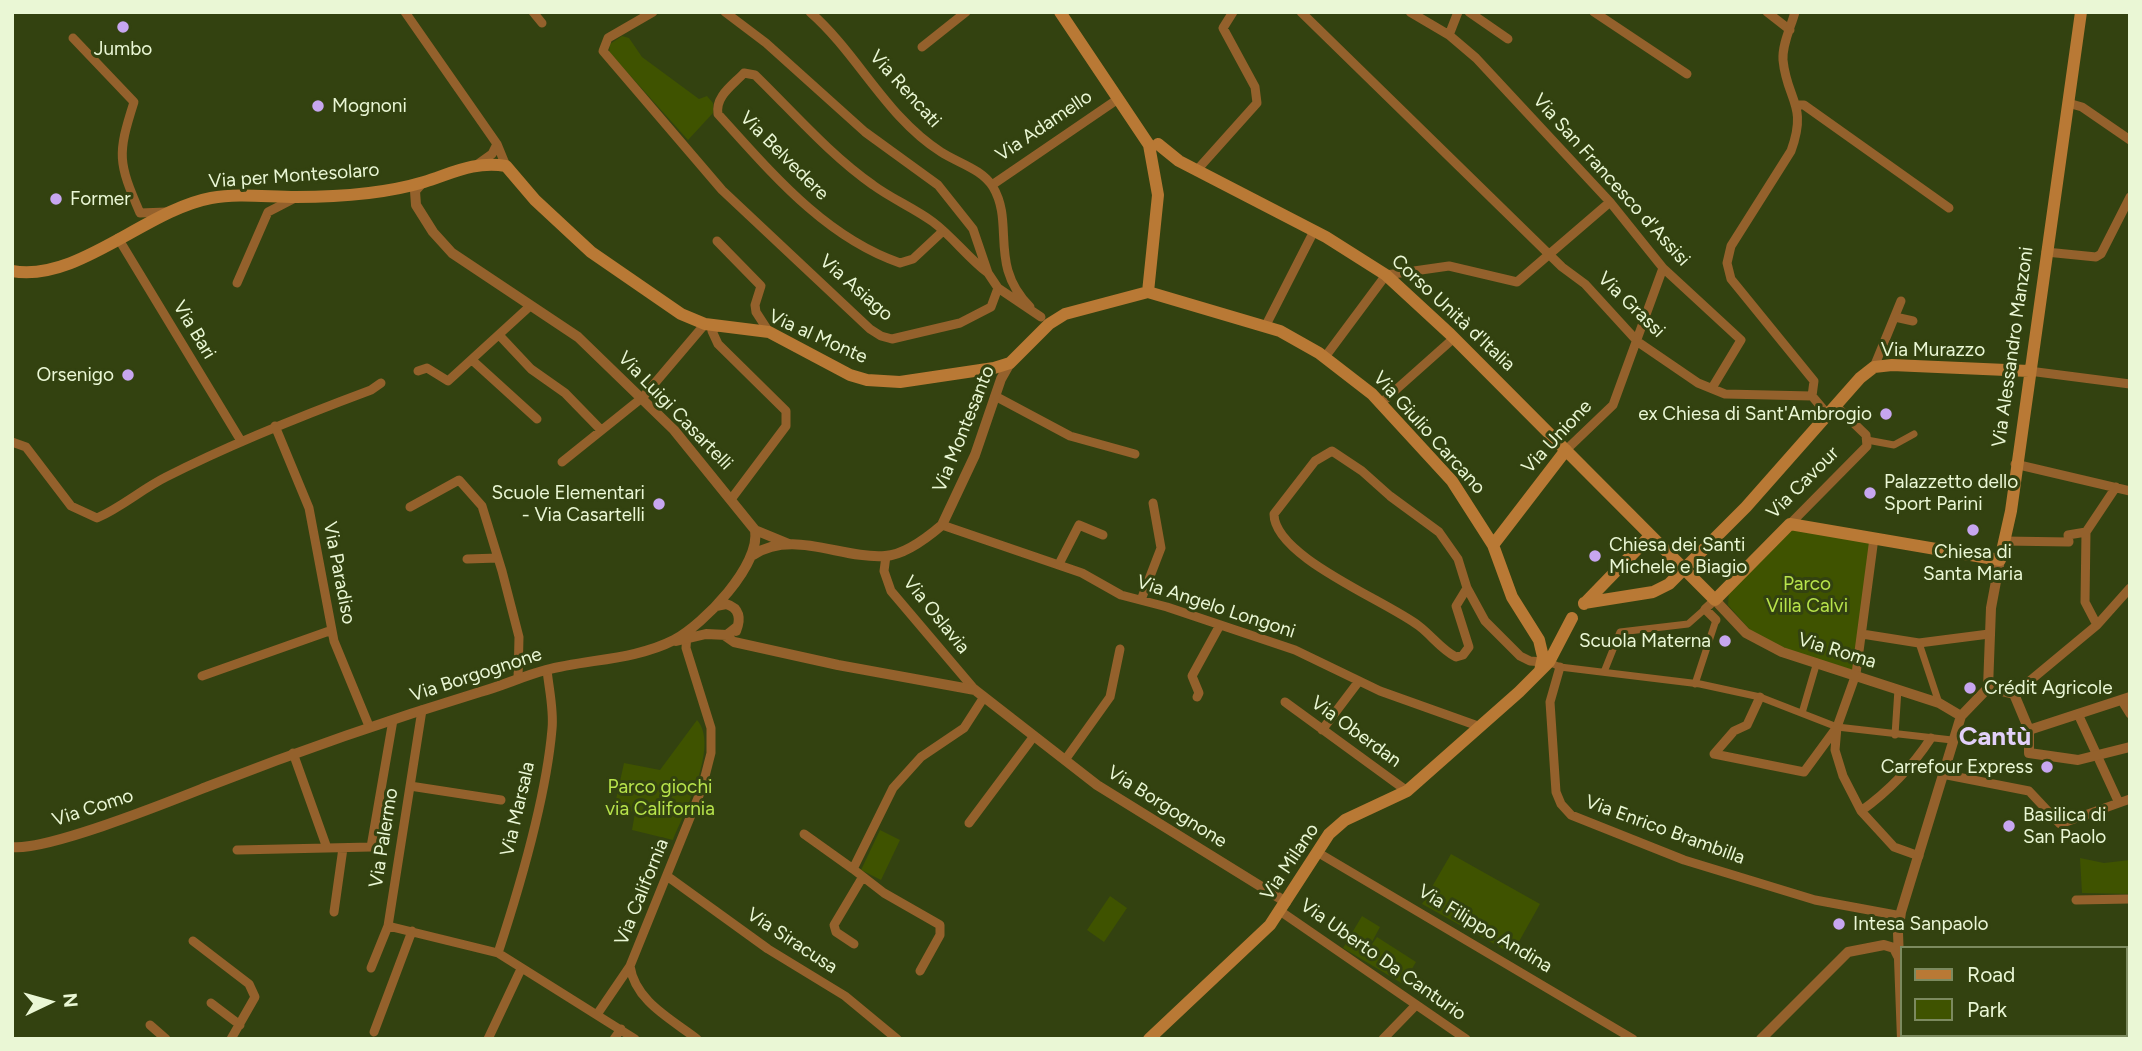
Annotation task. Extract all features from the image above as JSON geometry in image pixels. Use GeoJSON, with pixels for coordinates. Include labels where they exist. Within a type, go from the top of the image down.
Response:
{"type":"FeatureCollection","features":[{"type":"Feature","properties":{"kind":"main road"},"geometry":{"type":"LineString","coordinates":[[1060,12],[1130,116],[1152,140],[1158,195],[1148,292]]}},
{"type":"Feature","properties":{"kind":"main road","name":"Via Alessandro Manzoni"},"geometry":{"type":"LineString","coordinates":[[2000,560],[2005,541],[2081,12]]}},
{"type":"Feature","properties":{"kind":"main road","name":"Corso Unità d'Italia"},"geometry":{"type":"LineString","coordinates":[[1152,140],[1197,170],[1369,261],[1386,275],[1454,338],[1689,574],[1710,604]]}},
{"type":"Feature","properties":{"kind":"main road","name":"Via per Montesolaro"},"geometry":{"type":"LineString","coordinates":[[12,271],[24,273],[66,265],[171,212],[211,198],[297,197],[389,190],[422,183],[478,164],[506,166]]}},
{"type":"Feature","properties":{"kind":"main road","name":"Via al Monte"},"geometry":{"type":"LineString","coordinates":[[506,166],[535,200],[591,252],[681,314],[705,324],[769,332],[850,375],[867,380],[913,381],[998,372],[1010,363],[1045,321],[1076,310],[1148,292]]}},
{"type":"Feature","properties":{"kind":"main road","name":"Via Giulio Carcano"},"geometry":{"type":"LineString","coordinates":[[1148,292],[1266,325],[1325,358],[1381,403],[1452,481],[1493,545],[1512,597],[1539,640]]}},
{"type":"Feature","properties":{"kind":"main road","name":"Via Murazzo"},"geometry":{"type":"LineString","coordinates":[[1584,603],[1653,592],[1669,584],[1746,507],[1860,378],[1874,368],[1900,365],[2029,371]]}},
{"type":"Feature","properties":{"kind":"main road","name":"Via Unione"},"geometry":{"type":"LineString","coordinates":[[1493,545],[1566,450]]}},
{"type":"Feature","properties":{"kind":"main road"},"geometry":{"type":"LineString","coordinates":[[1790,524],[2000,560]]}},
{"type":"Feature","properties":{"kind":"main road","name":"Via Cavour"},"geometry":{"type":"LineString","coordinates":[[1710,604],[1790,524]]}},
{"type":"Feature","properties":{"kind":"main road"},"geometry":{"type":"LineString","coordinates":[[1539,640],[1548,643],[1554,640],[1584,603],[1650,536]]}},
{"type":"Feature","properties":{"kind":"main road"},"geometry":{"type":"LineString","coordinates":[[1548,666],[1572,618]]}},
{"type":"Feature","properties":{"kind":"main road"},"geometry":{"type":"LineString","coordinates":[[1539,640],[1548,666]]}},
{"type":"Feature","properties":{"kind":"main road","name":"Via Milano"},"geometry":{"type":"LineString","coordinates":[[1149,1039],[1270,925],[1329,834],[1346,820],[1407,791],[1548,666]]}},
{"type":"Feature","properties":{"kind":"street"},"geometry":{"type":"LineString","coordinates":[[533,12],[542,23]]}},
{"type":"Feature","properties":{"kind":"street","name":"Via Asiago"},"geometry":{"type":"LineString","coordinates":[[653,12],[608,38],[603,51],[722,190],[881,337],[892,339],[960,323],[991,307],[998,288]]}},
{"type":"Feature","properties":{"kind":"street"},"geometry":{"type":"LineString","coordinates":[[725,12],[766,43],[864,132],[944,191],[973,229],[988,273],[998,288],[1045,321]]}},
{"type":"Feature","properties":{"kind":"street","name":"Via Rencati"},"geometry":{"type":"LineString","coordinates":[[810,12],[837,36],[899,115],[940,152],[967,166],[992,185]]}},
{"type":"Feature","properties":{"kind":"street"},"geometry":{"type":"LineString","coordinates":[[922,47],[967,12]]}},
{"type":"Feature","properties":{"kind":"street"},"geometry":{"type":"LineString","coordinates":[[1197,170],[1257,103],[1255,88],[1223,28],[1233,12]]}},
{"type":"Feature","properties":{"kind":"street","name":"Via Grassi"},"geometry":{"type":"LineString","coordinates":[[1301,12],[1550,254],[1585,284],[1638,342],[1698,383],[1725,394],[1756,397],[1812,396]]}},
{"type":"Feature","properties":{"kind":"street","name":"Via San Francesco d'Assisi"},"geometry":{"type":"LineString","coordinates":[[1409,12],[1449,35],[1476,58],[1610,202],[1663,268],[1741,340],[1712,388]]}},
{"type":"Feature","properties":{"kind":"street"},"geometry":{"type":"LineString","coordinates":[[1449,35],[1458,12]]}},
{"type":"Feature","properties":{"kind":"street"},"geometry":{"type":"LineString","coordinates":[[1469,12],[1508,39]]}},
{"type":"Feature","properties":{"kind":"street"},"geometry":{"type":"LineString","coordinates":[[1594,12],[1687,74]]}},
{"type":"Feature","properties":{"kind":"street"},"geometry":{"type":"LineString","coordinates":[[1767,12],[1790,30]]}},
{"type":"Feature","properties":{"kind":"street"},"geometry":{"type":"LineString","coordinates":[[1795,12],[1783,60],[1798,105],[1798,126],[1791,151],[1731,246],[1727,263],[1731,279],[1815,383],[1812,396]]}},
{"type":"Feature","properties":{"kind":"street"},"geometry":{"type":"LineString","coordinates":[[409,13],[497,144],[506,166]]}},
{"type":"Feature","properties":{"kind":"street"},"geometry":{"type":"LineString","coordinates":[[73,38],[134,102],[120,144],[122,172],[140,213],[171,212]]}},
{"type":"Feature","properties":{"kind":"street","name":"Via Belvedere"},"geometry":{"type":"LineString","coordinates":[[943,230],[913,259],[900,263],[830,226],[784,186],[718,114],[716,106],[720,98],[744,73],[755,75],[844,162],[873,186],[943,230],[988,273]]}},
{"type":"Feature","properties":{"kind":"street","name":"Via Adamello"},"geometry":{"type":"LineString","coordinates":[[992,185],[1118,99]]}},
{"type":"Feature","properties":{"kind":"street"},"geometry":{"type":"LineString","coordinates":[[2068,103],[2082,107],[2130,140]]}},
{"type":"Feature","properties":{"kind":"street"},"geometry":{"type":"LineString","coordinates":[[1798,105],[1804,106],[1949,208]]}},
{"type":"Feature","properties":{"kind":"street"},"geometry":{"type":"LineString","coordinates":[[478,164],[492,154],[497,144]]}},
{"type":"Feature","properties":{"kind":"street"},"geometry":{"type":"LineString","coordinates":[[415,201],[415,191],[422,183]]}},
{"type":"Feature","properties":{"kind":"street"},"geometry":{"type":"LineString","coordinates":[[992,185],[999,201],[1010,279],[1017,294],[1045,321]]}},
{"type":"Feature","properties":{"kind":"street"},"geometry":{"type":"LineString","coordinates":[[389,190],[404,193],[415,201]]}},
{"type":"Feature","properties":{"kind":"street"},"geometry":{"type":"LineString","coordinates":[[237,283],[268,212],[297,197]]}},
{"type":"Feature","properties":{"kind":"street"},"geometry":{"type":"LineString","coordinates":[[2046,252],[2095,257],[2101,254],[2130,197]]}},
{"type":"Feature","properties":{"kind":"street","name":"Via Luigi Casartelli"},"geometry":{"type":"LineString","coordinates":[[415,201],[433,232],[452,253],[529,307],[578,337],[643,397],[732,498],[755,530]]}},
{"type":"Feature","properties":{"kind":"street"},"geometry":{"type":"LineString","coordinates":[[1325,358],[1386,275],[1449,266],[1517,282],[1610,202]]}},
{"type":"Feature","properties":{"kind":"street"},"geometry":{"type":"LineString","coordinates":[[1266,325],[1314,231]]}},
{"type":"Feature","properties":{"kind":"street","name":"Via Bari"},"geometry":{"type":"LineString","coordinates":[[118,238],[241,441]]}},
{"type":"Feature","properties":{"kind":"street"},"geometry":{"type":"LineString","coordinates":[[717,241],[761,286],[755,305],[756,312],[769,332]]}},
{"type":"Feature","properties":{"kind":"street","name":"Via Unione"},"geometry":{"type":"LineString","coordinates":[[1566,450],[1613,405],[1663,268]]}},
{"type":"Feature","properties":{"kind":"street"},"geometry":{"type":"LineString","coordinates":[[1874,368],[1901,300]]}},
{"type":"Feature","properties":{"kind":"street"},"geometry":{"type":"LineString","coordinates":[[418,372],[428,368],[448,381],[529,307]]}},
{"type":"Feature","properties":{"kind":"street"},"geometry":{"type":"LineString","coordinates":[[1895,317],[1913,321]]}},
{"type":"Feature","properties":{"kind":"street"},"geometry":{"type":"LineString","coordinates":[[562,461],[643,397],[705,324]]}},
{"type":"Feature","properties":{"kind":"street"},"geometry":{"type":"LineString","coordinates":[[719,325],[712,331],[718,344],[786,411],[788,418],[786,426],[732,498]]}},
{"type":"Feature","properties":{"kind":"street"},"geometry":{"type":"LineString","coordinates":[[499,336],[531,369],[565,393],[601,430]]}},
{"type":"Feature","properties":{"kind":"street"},"geometry":{"type":"LineString","coordinates":[[1381,403],[1454,338]]}},
{"type":"Feature","properties":{"kind":"street"},"geometry":{"type":"LineString","coordinates":[[472,360],[537,419]]}},
{"type":"Feature","properties":{"kind":"street","name":"Via Murazzo"},"geometry":{"type":"LineString","coordinates":[[2029,371],[2130,384]]}},
{"type":"Feature","properties":{"kind":"street","name":"Via Montesanto"},"geometry":{"type":"LineString","coordinates":[[942,525],[975,455],[995,396],[998,372]]}},
{"type":"Feature","properties":{"kind":"street"},"geometry":{"type":"LineString","coordinates":[[12,442],[26,447],[71,506],[97,518],[153,483],[241,441],[371,390],[381,383]]}},
{"type":"Feature","properties":{"kind":"street"},"geometry":{"type":"LineString","coordinates":[[995,396],[1070,436],[1135,454]]}},
{"type":"Feature","properties":{"kind":"street","name":"Via Cavour"},"geometry":{"type":"LineString","coordinates":[[1790,524],[1867,446],[1866,435],[1854,422],[1832,411],[1812,396]]}},
{"type":"Feature","properties":{"kind":"street","name":"Via Paradiso"},"geometry":{"type":"LineString","coordinates":[[275,426],[309,508],[332,630],[369,726]]}},
{"type":"Feature","properties":{"kind":"street"},"geometry":{"type":"LineString","coordinates":[[1867,440],[1894,445],[1914,433]]}},
{"type":"Feature","properties":{"kind":"street"},"geometry":{"type":"LineString","coordinates":[[1467,589],[1456,606],[1469,647],[1463,655],[1456,657],[1418,625],[1327,572],[1302,554],[1278,533],[1274,514],[1315,461],[1323,453],[1332,451],[1362,471],[1439,533],[1458,559],[1467,589],[1495,634],[1520,656],[1548,666],[1695,684],[1760,697],[1837,727],[1952,740]]}},
{"type":"Feature","properties":{"kind":"street"},"geometry":{"type":"LineString","coordinates":[[2015,464],[2130,491]]}},
{"type":"Feature","properties":{"kind":"street"},"geometry":{"type":"LineString","coordinates":[[410,507],[459,480],[482,506],[519,638],[518,679]]}},
{"type":"Feature","properties":{"kind":"street"},"geometry":{"type":"LineString","coordinates":[[2097,625],[2085,602],[2086,532],[2116,487]]}},
{"type":"Feature","properties":{"kind":"street"},"geometry":{"type":"LineString","coordinates":[[1141,600],[1161,548],[1153,503]]}},
{"type":"Feature","properties":{"kind":"street"},"geometry":{"type":"LineString","coordinates":[[752,555],[771,546],[789,544],[886,556],[903,551],[942,525]]}},
{"type":"Feature","properties":{"kind":"street","name":"Via Angelo Longoni"},"geometry":{"type":"LineString","coordinates":[[942,525],[1059,564],[1121,595],[1294,650],[1359,681],[1478,726]]}},
{"type":"Feature","properties":{"kind":"street"},"geometry":{"type":"LineString","coordinates":[[1059,564],[1079,525],[1103,535]]}},
{"type":"Feature","properties":{"kind":"street"},"geometry":{"type":"LineString","coordinates":[[755,530],[789,544]]}},
{"type":"Feature","properties":{"kind":"street"},"geometry":{"type":"LineString","coordinates":[[752,555],[757,541],[755,530]]}},
{"type":"Feature","properties":{"kind":"street"},"geometry":{"type":"LineString","coordinates":[[2005,541],[2069,542],[2068,535],[2086,532]]}},
{"type":"Feature","properties":{"kind":"street"},"geometry":{"type":"LineString","coordinates":[[1874,538],[1856,674],[1837,727],[1835,750],[1843,776],[1861,811],[1894,847],[1919,856]]}},
{"type":"Feature","properties":{"kind":"street","name":"Via Borgognone"},"geometry":{"type":"LineString","coordinates":[[684,641],[736,580],[752,555]]}},
{"type":"Feature","properties":{"kind":"street","name":"Via Oslavia"},"geometry":{"type":"LineString","coordinates":[[886,556],[884,571],[891,591],[980,693]]}},
{"type":"Feature","properties":{"kind":"street"},"geometry":{"type":"LineString","coordinates":[[467,559],[498,558]]}},
{"type":"Feature","properties":{"kind":"street","name":"Via Alessandro Manzoni"},"geometry":{"type":"LineString","coordinates":[[1988,688],[1989,634],[2000,560]]}},
{"type":"Feature","properties":{"kind":"street"},"geometry":{"type":"LineString","coordinates":[[736,580],[732,598],[739,618],[737,627],[741,643]]}},
{"type":"Feature","properties":{"kind":"street"},"geometry":{"type":"LineString","coordinates":[[2014,694],[2097,625],[2130,588]]}},
{"type":"Feature","properties":{"kind":"street"},"geometry":{"type":"LineString","coordinates":[[735,608],[726,604],[713,609],[709,624],[723,635],[737,627]]}},
{"type":"Feature","properties":{"kind":"street"},"geometry":{"type":"LineString","coordinates":[[1695,684],[1716,620],[1710,604]]}},
{"type":"Feature","properties":{"kind":"street","name":"Via Cavour"},"geometry":{"type":"LineString","coordinates":[[1604,672],[1620,632],[1688,624],[1710,604]]}},
{"type":"Feature","properties":{"kind":"street","name":"Via Roma"},"geometry":{"type":"LineString","coordinates":[[1710,604],[1746,633],[1782,652],[1938,703],[1961,716]]}},
{"type":"Feature","properties":{"kind":"street"},"geometry":{"type":"LineString","coordinates":[[1197,697],[1199,693],[1192,676],[1220,625]]}},
{"type":"Feature","properties":{"kind":"street"},"geometry":{"type":"LineString","coordinates":[[202,676],[332,630]]}},
{"type":"Feature","properties":{"kind":"street"},"geometry":{"type":"LineString","coordinates":[[1862,634],[1919,643],[1989,634]]}},
{"type":"Feature","properties":{"kind":"street","name":"Via Borgognone"},"geometry":{"type":"LineString","coordinates":[[184,796],[369,726],[547,670],[641,652],[700,635],[723,635],[741,643],[980,693],[1097,785],[1283,907]]}},
{"type":"Feature","properties":{"kind":"street","name":"Via California"},"geometry":{"type":"LineString","coordinates":[[684,641],[711,728],[711,753],[702,788],[630,966],[632,979],[641,995],[697,1039]]}},
{"type":"Feature","properties":{"kind":"street"},"geometry":{"type":"LineString","coordinates":[[1919,643],[1938,703]]}},
{"type":"Feature","properties":{"kind":"street"},"geometry":{"type":"LineString","coordinates":[[1065,760],[1110,697],[1120,649]]}},
{"type":"Feature","properties":{"kind":"street"},"geometry":{"type":"LineString","coordinates":[[1802,713],[1817,662]]}},
{"type":"Feature","properties":{"kind":"street","name":"Via Enrico Brambilla"},"geometry":{"type":"LineString","coordinates":[[1548,666],[1556,793],[1571,815],[1684,860],[1815,901],[1896,915]]}},
{"type":"Feature","properties":{"kind":"street","name":"Via Marsala"},"geometry":{"type":"LineString","coordinates":[[498,953],[511,913],[548,762],[553,726],[547,670]]}},
{"type":"Feature","properties":{"kind":"street"},"geometry":{"type":"LineString","coordinates":[[1322,730],[1359,681]]}},
{"type":"Feature","properties":{"kind":"street"},"geometry":{"type":"LineString","coordinates":[[1900,986],[1898,933],[1961,716],[1988,688],[2014,694]]}},
{"type":"Feature","properties":{"kind":"street"},"geometry":{"type":"LineString","coordinates":[[1895,735],[1898,689]]}},
{"type":"Feature","properties":{"kind":"street"},"geometry":{"type":"LineString","coordinates":[[853,869],[893,788],[921,757],[964,728],[980,693]]}},
{"type":"Feature","properties":{"kind":"street"},"geometry":{"type":"LineString","coordinates":[[2014,694],[2029,730],[2028,752],[2031,754],[2074,760],[2130,747]]}},
{"type":"Feature","properties":{"kind":"street"},"geometry":{"type":"LineString","coordinates":[[1760,697],[1747,725],[1734,731],[1714,754],[1804,772],[1837,727]]}},
{"type":"Feature","properties":{"kind":"street"},"geometry":{"type":"LineString","coordinates":[[2029,730],[2126,699],[2130,714]]}},
{"type":"Feature","properties":{"kind":"street","name":"Via Oberdan"},"geometry":{"type":"LineString","coordinates":[[1285,702],[1407,791]]}},
{"type":"Feature","properties":{"kind":"street","name":"Via Palermo"},"geometry":{"type":"LineString","coordinates":[[371,968],[388,926],[422,710]]}},
{"type":"Feature","properties":{"kind":"street"},"geometry":{"type":"LineString","coordinates":[[2078,714],[2119,803]]}},
{"type":"Feature","properties":{"kind":"street"},"geometry":{"type":"LineString","coordinates":[[237,850],[371,846],[393,720]]}},
{"type":"Feature","properties":{"kind":"street"},"geometry":{"type":"LineString","coordinates":[[969,823],[1034,736]]}},
{"type":"Feature","properties":{"kind":"street"},"geometry":{"type":"LineString","coordinates":[[1861,811],[1886,793],[1919,757],[1931,738]]}},
{"type":"Feature","properties":{"kind":"street"},"geometry":{"type":"LineString","coordinates":[[293,753],[327,848]]}},
{"type":"Feature","properties":{"kind":"street"},"geometry":{"type":"LineString","coordinates":[[1942,774],[2029,791],[2060,824],[2130,799]]}},
{"type":"Feature","properties":{"kind":"street"},"geometry":{"type":"LineString","coordinates":[[410,786],[501,800]]}},
{"type":"Feature","properties":{"kind":"street","name":"Via Como"},"geometry":{"type":"LineString","coordinates":[[12,847],[22,848],[69,835],[184,796]]}},
{"type":"Feature","properties":{"kind":"street"},"geometry":{"type":"LineString","coordinates":[[804,834],[862,878],[940,925],[940,936],[920,971]]}},
{"type":"Feature","properties":{"kind":"street"},"geometry":{"type":"LineString","coordinates":[[334,912],[343,848]]}},
{"type":"Feature","properties":{"kind":"street","name":"Via Filippo Andina"},"geometry":{"type":"LineString","coordinates":[[1317,852],[1633,1039]]}},
{"type":"Feature","properties":{"kind":"street","name":"Via Siracusa"},"geometry":{"type":"LineString","coordinates":[[667,876],[768,949],[845,996],[897,1039]]}},
{"type":"Feature","properties":{"kind":"street"},"geometry":{"type":"LineString","coordinates":[[854,944],[836,932],[834,925],[862,878]]}},
{"type":"Feature","properties":{"kind":"street"},"geometry":{"type":"LineString","coordinates":[[2076,900],[2130,900]]}},
{"type":"Feature","properties":{"kind":"street","name":"Via Uberto Da Canturio"},"geometry":{"type":"LineString","coordinates":[[1283,907],[1466,1039]]}},
{"type":"Feature","properties":{"kind":"street"},"geometry":{"type":"LineString","coordinates":[[388,926],[498,953],[635,1039]]}},
{"type":"Feature","properties":{"kind":"street"},"geometry":{"type":"LineString","coordinates":[[374,1032],[412,932]]}},
{"type":"Feature","properties":{"kind":"street"},"geometry":{"type":"LineString","coordinates":[[1761,1039],[1848,952],[1891,944],[1898,933]]}},
{"type":"Feature","properties":{"kind":"street"},"geometry":{"type":"LineString","coordinates":[[194,942],[250,984],[255,997],[231,1039]]}},
{"type":"Feature","properties":{"kind":"street"},"geometry":{"type":"LineString","coordinates":[[1884,946],[1894,948],[1898,957]]}},
{"type":"Feature","properties":{"kind":"street"},"geometry":{"type":"LineString","coordinates":[[597,1013],[630,966]]}},
{"type":"Feature","properties":{"kind":"street"},"geometry":{"type":"LineString","coordinates":[[488,1039],[521,969]]}},
{"type":"Feature","properties":{"kind":"street"},"geometry":{"type":"LineString","coordinates":[[211,1003],[240,1025]]}},
{"type":"Feature","properties":{"kind":"street"},"geometry":{"type":"LineString","coordinates":[[1383,1039],[1416,1004]]}},
{"type":"Feature","properties":{"kind":"street"},"geometry":{"type":"LineString","coordinates":[[150,1025],[166,1039]]}},
{"type":"Feature","properties":{"kind":"street"},"geometry":{"type":"LineString","coordinates":[[614,1039],[621,1029]]}},
{"type":"Feature","properties":{"kind":"green space"},"geometry":{"type":"Polygon","coordinates":[[[622,36],[629,38],[642,57],[699,99],[707,96],[713,103],[713,113],[688,140],[609,52],[610,44],[622,36]]]}},
{"type":"Feature","properties":{"kind":"green space","name":"Parco Villa Calvi"},"geometry":{"type":"Polygon","coordinates":[[[1791,528],[1868,540],[1871,547],[1853,673],[1785,650],[1751,631],[1728,605],[1729,590],[1791,528]]]}},
{"type":"Feature","properties":{"kind":"green space","name":"Parco giochi via California"},"geometry":{"type":"Polygon","coordinates":[[[697,720],[703,731],[705,746],[702,762],[698,779],[673,840],[632,830],[635,813],[615,804],[624,763],[660,770],[697,720]]]}},
{"type":"Feature","properties":{"kind":"green space"},"geometry":{"type":"Polygon","coordinates":[[[880,830],[900,840],[881,880],[861,870],[880,830]]]}},
{"type":"Feature","properties":{"kind":"green space"},"geometry":{"type":"Polygon","coordinates":[[[1451,854],[1540,904],[1512,954],[1422,904],[1451,854]]]}},
{"type":"Feature","properties":{"kind":"green space"},"geometry":{"type":"Polygon","coordinates":[[[2080,858],[2104,863],[2130,860],[2130,894],[2082,893],[2080,858]]]}},
{"type":"Feature","properties":{"kind":"green space"},"geometry":{"type":"Polygon","coordinates":[[[1110,896],[1127,908],[1104,942],[1087,930],[1110,896]]]}},
{"type":"Feature","properties":{"kind":"green space"},"geometry":{"type":"Polygon","coordinates":[[[1362,916],[1380,927],[1366,953],[1377,937],[1416,962],[1403,984],[1343,948],[1362,916]]]}},
{"type":"Feature","properties":{"kind":"place","name":"Jumbo"},"geometry":{"type":"Point","coordinates":[123,27]}},
{"type":"Feature","properties":{"kind":"place","name":"Mognoni"},"geometry":{"type":"Point","coordinates":[318,106]}},
{"type":"Feature","properties":{"kind":"place","name":"Former"},"geometry":{"type":"Point","coordinates":[56,199]}},
{"type":"Feature","properties":{"kind":"place","name":"Orsenigo"},"geometry":{"type":"Point","coordinates":[128,375]}},
{"type":"Feature","properties":{"kind":"place","name":"ex Chiesa di Sant'Ambrogio"},"geometry":{"type":"Point","coordinates":[1886,414]}},
{"type":"Feature","properties":{"kind":"place","name":"Palazzetto dello Sport Parini"},"geometry":{"type":"Point","coordinates":[1870,493]}},
{"type":"Feature","properties":{"kind":"place","name":"Scuole Elementari - Via Casartelli"},"geometry":{"type":"Point","coordinates":[659,504]}},
{"type":"Feature","properties":{"kind":"place","name":"Chiesa di Santa Maria"},"geometry":{"type":"Point","coordinates":[1973,530]}},
{"type":"Feature","properties":{"kind":"place","name":"Chiesa dei Santi Michele e Biagio"},"geometry":{"type":"Point","coordinates":[1595,556]}},
{"type":"Feature","properties":{"kind":"place","name":"Scuola Materna"},"geometry":{"type":"Point","coordinates":[1725,641]}},
{"type":"Feature","properties":{"kind":"place","name":"Crédit Agricole"},"geometry":{"type":"Point","coordinates":[1970,688]}},
{"type":"Feature","properties":{"kind":"place","name":"Carrefour Express"},"geometry":{"type":"Point","coordinates":[2047,767]}},
{"type":"Feature","properties":{"kind":"place","name":"Basilica di San Paolo"},"geometry":{"type":"Point","coordinates":[2009,826]}},
{"type":"Feature","properties":{"kind":"place","name":"Intesa Sanpaolo"},"geometry":{"type":"Point","coordinates":[1839,924]}},
{"type":"Feature","properties":{"kind":"district","name":"Cantù"},"geometry":{"type":"Point","coordinates":[1995,737]}}]}
